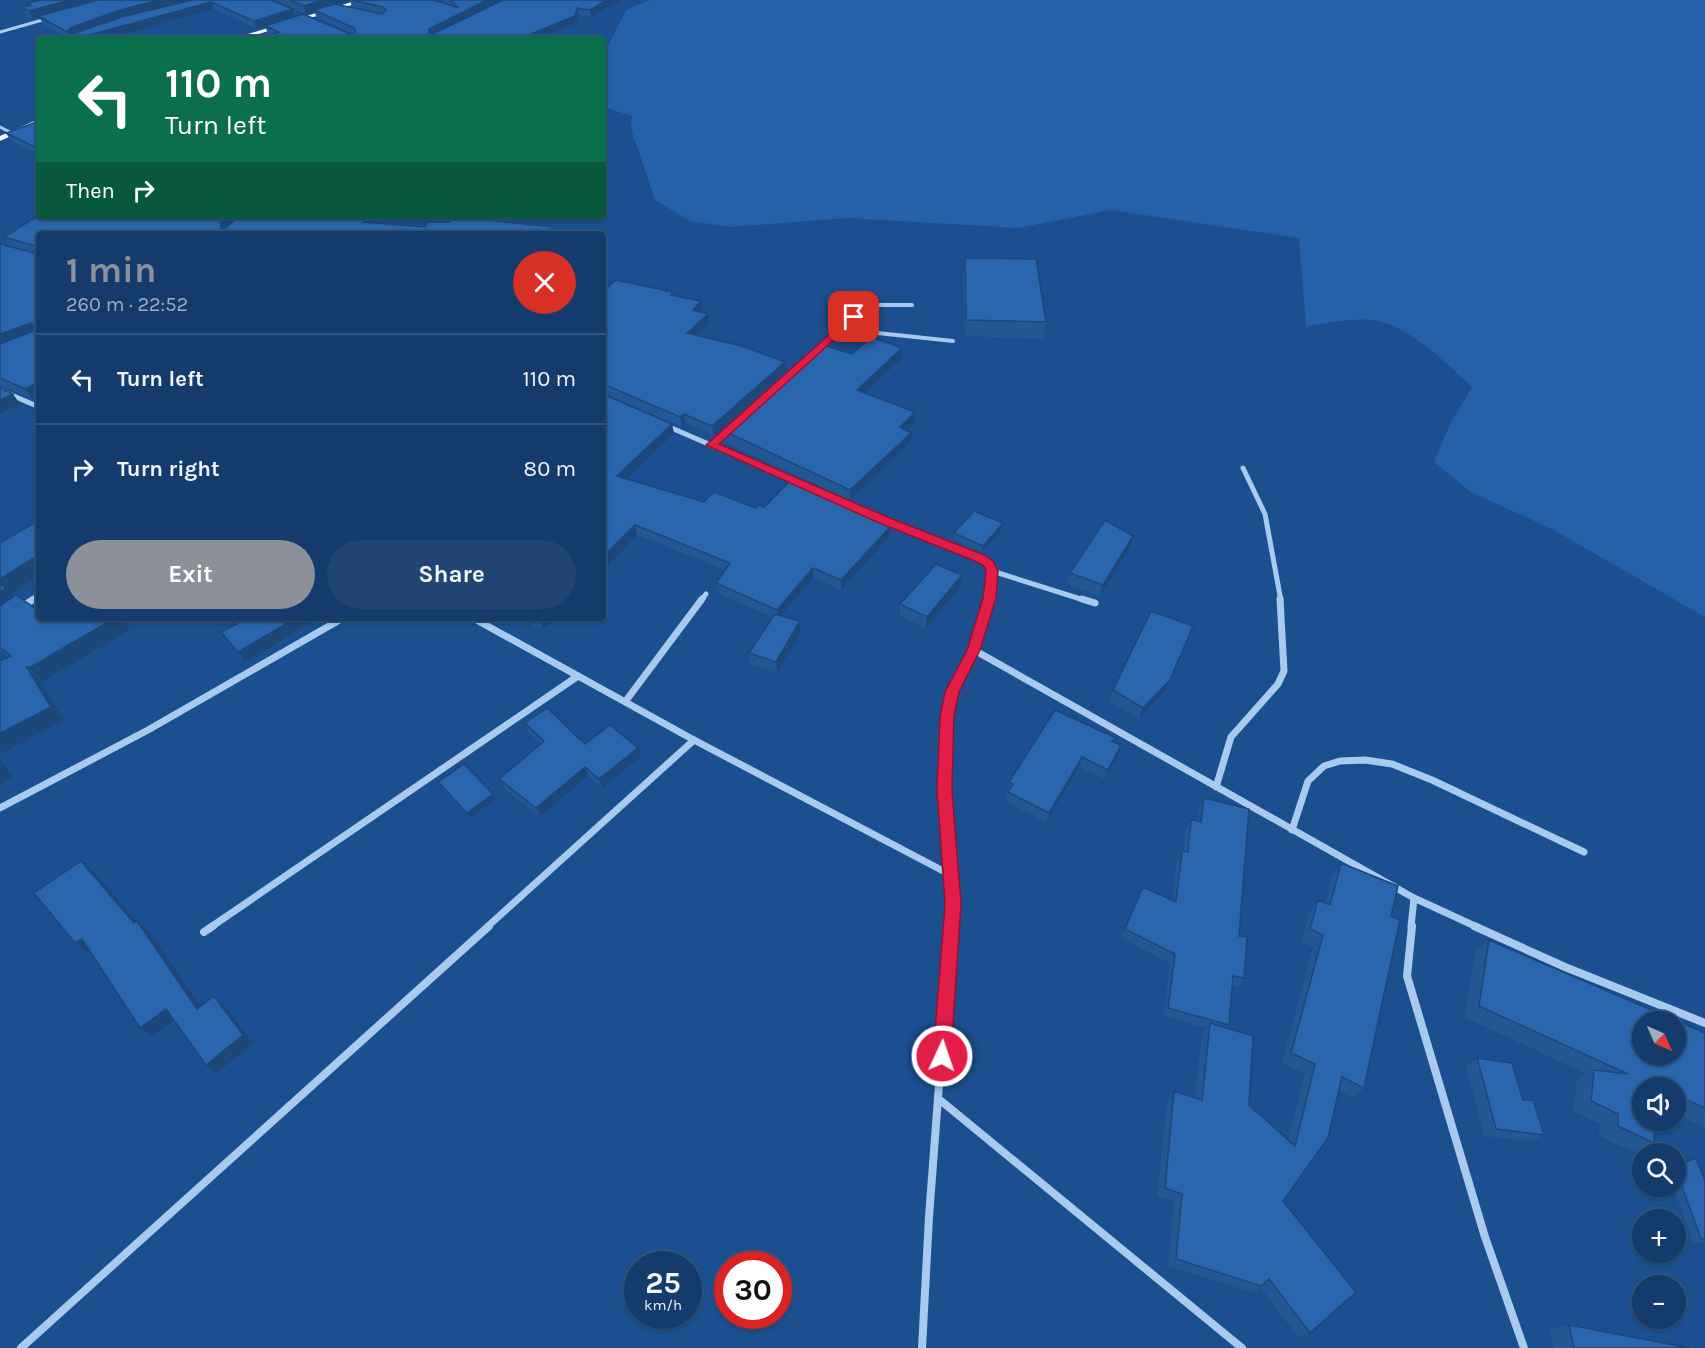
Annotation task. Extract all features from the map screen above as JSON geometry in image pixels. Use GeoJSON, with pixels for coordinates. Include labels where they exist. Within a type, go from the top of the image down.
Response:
{"type":"FeatureCollection","features":[{"type":"Feature","properties":{"kind":"main road"},"geometry":{"type":"LineString","coordinates":[[246,36],[365,0]]}},
{"type":"Feature","properties":{"kind":"main road"},"geometry":{"type":"LineString","coordinates":[[0,139],[36,122]]}},
{"type":"Feature","properties":{"kind":"street"},"geometry":{"type":"LineString","coordinates":[[338,8],[350,10]]}},
{"type":"Feature","properties":{"kind":"street"},"geometry":{"type":"LineString","coordinates":[[295,14],[313,21]]}},
{"type":"Feature","properties":{"kind":"street"},"geometry":{"type":"LineString","coordinates":[[0,32],[52,18]]}},
{"type":"Feature","properties":{"kind":"street"},"geometry":{"type":"LineString","coordinates":[[0,127],[12,133]]}},
{"type":"Feature","properties":{"kind":"street"},"geometry":{"type":"LineString","coordinates":[[815,352],[867,305],[912,305]]}},
{"type":"Feature","properties":{"kind":"street"},"geometry":{"type":"LineString","coordinates":[[840,329],[953,341]]}},
{"type":"Feature","properties":{"kind":"street"},"geometry":{"type":"LineString","coordinates":[[0,390],[36,406]]}},
{"type":"Feature","properties":{"kind":"street"},"geometry":{"type":"LineString","coordinates":[[656,421],[809,488]]}},
{"type":"Feature","properties":{"kind":"street"},"geometry":{"type":"LineString","coordinates":[[711,445],[737,422]]}},
{"type":"Feature","properties":{"kind":"street"},"geometry":{"type":"LineString","coordinates":[[1216,787],[1231,737],[1278,684],[1284,671],[1281,603],[1265,514],[1243,468]]}},
{"type":"Feature","properties":{"kind":"street"},"geometry":{"type":"LineString","coordinates":[[830,497],[979,558],[989,564],[992,571],[990,598],[974,650],[952,692],[947,716],[944,790],[953,904],[940,1100],[929,1217],[922,1348]]}},
{"type":"Feature","properties":{"kind":"street"},"geometry":{"type":"LineString","coordinates":[[992,571],[1095,603]]}},
{"type":"Feature","properties":{"kind":"street"},"geometry":{"type":"LineString","coordinates":[[625,702],[706,594]]}},
{"type":"Feature","properties":{"kind":"street"},"geometry":{"type":"LineString","coordinates":[[20,609],[36,598]]}},
{"type":"Feature","properties":{"kind":"street"},"geometry":{"type":"LineString","coordinates":[[0,808],[148,730],[338,621]]}},
{"type":"Feature","properties":{"kind":"street"},"geometry":{"type":"LineString","coordinates":[[478,621],[694,740],[950,874]]}},
{"type":"Feature","properties":{"kind":"street"},"geometry":{"type":"LineString","coordinates":[[974,650],[1414,898],[1565,967],[1705,1023]]}},
{"type":"Feature","properties":{"kind":"street"},"geometry":{"type":"LineString","coordinates":[[204,932],[578,676]]}},
{"type":"Feature","properties":{"kind":"street"},"geometry":{"type":"LineString","coordinates":[[21,1348],[694,740]]}},
{"type":"Feature","properties":{"kind":"street"},"geometry":{"type":"LineString","coordinates":[[1292,830],[1308,781],[1324,766],[1340,761],[1365,760],[1392,764],[1432,780],[1584,852]]}},
{"type":"Feature","properties":{"kind":"street"},"geometry":{"type":"LineString","coordinates":[[1414,898],[1407,976],[1465,1173],[1524,1348]]}},
{"type":"Feature","properties":{"kind":"street"},"geometry":{"type":"LineString","coordinates":[[940,1100],[1242,1348]]}},
{"type":"Feature","properties":{"kind":"shaded area"},"geometry":{"type":"Polygon","coordinates":[[[650,0],[1705,0],[1705,617],[1552,529],[1471,492],[1434,462],[1450,424],[1472,387],[1425,346],[1398,328],[1370,320],[1306,326],[1299,238],[1110,210],[1018,228],[848,218],[730,227],[690,221],[655,200],[631,129],[632,116],[606,108],[606,50],[626,10],[650,0]]]}},
{"type":"Feature","properties":{"kind":"building"},"geometry":{"type":"Polygon","coordinates":[[[40,0],[70,0],[29,11],[21,7],[40,0]]]}},
{"type":"Feature","properties":{"kind":"building"},"geometry":{"type":"Polygon","coordinates":[[[98,0],[160,0],[120,10],[70,28],[67,32],[38,16],[98,0]]]}},
{"type":"Feature","properties":{"kind":"building"},"geometry":{"type":"Polygon","coordinates":[[[192,0],[271,0],[293,9],[254,21],[211,2],[85,36],[72,34],[122,17],[192,0]]]}},
{"type":"Feature","properties":{"kind":"building"},"geometry":{"type":"Polygon","coordinates":[[[290,0],[323,0],[304,6],[290,0]]]}},
{"type":"Feature","properties":{"kind":"building"},"geometry":{"type":"Polygon","coordinates":[[[352,0],[434,0],[459,8],[450,0],[487,0],[429,29],[429,33],[433,34],[503,0],[607,0],[590,10],[577,8],[575,16],[526,36],[265,36],[279,32],[265,26],[303,14],[353,35],[356,32],[354,28],[314,10],[335,4],[382,14],[386,10],[383,7],[352,0]]]}},
{"type":"Feature","properties":{"kind":"building"},"geometry":{"type":"Polygon","coordinates":[[[36,122],[36,148],[6,133],[36,122]]]}},
{"type":"Feature","properties":{"kind":"building"},"geometry":{"type":"Polygon","coordinates":[[[36,217],[36,219],[224,219],[220,223],[221,228],[226,228],[236,219],[366,219],[363,222],[425,227],[428,222],[477,219],[553,227],[550,231],[36,231],[36,248],[4,237],[36,217]]]}},
{"type":"Feature","properties":{"kind":"building"},"geometry":{"type":"Polygon","coordinates":[[[0,244],[34,253],[36,250],[36,326],[31,323],[0,334],[0,244]]]}},
{"type":"Feature","properties":{"kind":"building"},"geometry":{"type":"Polygon","coordinates":[[[965,258],[1036,259],[1046,322],[966,320],[965,258]]]}},
{"type":"Feature","properties":{"kind":"building"},"geometry":{"type":"Polygon","coordinates":[[[616,280],[673,292],[671,295],[701,301],[693,310],[708,314],[687,333],[742,346],[785,362],[712,426],[684,414],[680,417],[606,385],[607,288],[616,280]]]}},
{"type":"Feature","properties":{"kind":"building"},"geometry":{"type":"Polygon","coordinates":[[[36,326],[36,384],[25,389],[0,378],[0,344],[34,331],[36,326]]]}},
{"type":"Feature","properties":{"kind":"building"},"geometry":{"type":"Polygon","coordinates":[[[871,337],[902,348],[857,390],[915,412],[900,427],[911,433],[850,490],[722,430],[820,344],[852,354],[871,337]]]}},
{"type":"Feature","properties":{"kind":"building"},"geometry":{"type":"Polygon","coordinates":[[[0,388],[13,394],[0,400],[0,388]]]}},
{"type":"Feature","properties":{"kind":"building"},"geometry":{"type":"Polygon","coordinates":[[[606,395],[672,424],[617,476],[704,502],[714,492],[756,508],[759,505],[764,507],[794,477],[842,498],[837,503],[891,526],[841,580],[813,568],[777,610],[716,583],[730,563],[635,525],[606,554],[606,395]]]}},
{"type":"Feature","properties":{"kind":"building"},"geometry":{"type":"Polygon","coordinates":[[[974,511],[1003,523],[983,546],[954,533],[974,511]]]}},
{"type":"Feature","properties":{"kind":"building"},"geometry":{"type":"Polygon","coordinates":[[[1105,520],[1133,536],[1103,585],[1070,573],[1105,520]]]}},
{"type":"Feature","properties":{"kind":"building"},"geometry":{"type":"Polygon","coordinates":[[[36,522],[36,557],[0,579],[0,543],[36,522]]]}},
{"type":"Feature","properties":{"kind":"building"},"geometry":{"type":"Polygon","coordinates":[[[936,564],[962,575],[927,617],[900,604],[936,564]]]}},
{"type":"Feature","properties":{"kind":"building"},"geometry":{"type":"Polygon","coordinates":[[[0,584],[6,588],[0,592],[0,584]]]}},
{"type":"Feature","properties":{"kind":"building"},"geometry":{"type":"Polygon","coordinates":[[[16,595],[36,609],[36,621],[110,621],[29,668],[26,666],[51,707],[0,733],[0,661],[11,656],[0,647],[0,606],[16,595]]]}},
{"type":"Feature","properties":{"kind":"building"},"geometry":{"type":"Polygon","coordinates":[[[1151,611],[1193,626],[1170,680],[1143,708],[1113,690],[1151,611]]]}},
{"type":"Feature","properties":{"kind":"building"},"geometry":{"type":"Polygon","coordinates":[[[775,614],[800,621],[776,662],[749,653],[775,614]]]}},
{"type":"Feature","properties":{"kind":"building"},"geometry":{"type":"Polygon","coordinates":[[[235,621],[291,621],[238,652],[221,632],[237,624],[235,621]]]}},
{"type":"Feature","properties":{"kind":"building"},"geometry":{"type":"Polygon","coordinates":[[[547,708],[585,744],[610,725],[638,748],[599,779],[585,767],[536,808],[499,779],[544,741],[525,723],[547,708]]]}},
{"type":"Feature","properties":{"kind":"building"},"geometry":{"type":"Polygon","coordinates":[[[1055,710],[1116,738],[1112,741],[1121,745],[1108,770],[1082,757],[1049,813],[1008,792],[1013,784],[1009,782],[1055,710]]]}},
{"type":"Feature","properties":{"kind":"building"},"geometry":{"type":"Polygon","coordinates":[[[464,764],[493,794],[467,813],[438,782],[464,764]]]}},
{"type":"Feature","properties":{"kind":"building"},"geometry":{"type":"Polygon","coordinates":[[[1204,798],[1249,809],[1239,936],[1247,937],[1244,978],[1233,976],[1229,1025],[1168,1008],[1175,954],[1125,929],[1143,887],[1176,902],[1182,851],[1188,852],[1191,819],[1201,822],[1204,798]]]}},
{"type":"Feature","properties":{"kind":"building"},"geometry":{"type":"Polygon","coordinates":[[[81,861],[134,923],[137,921],[197,1009],[214,996],[243,1035],[206,1065],[166,1009],[140,1028],[82,939],[75,943],[34,893],[81,861]]]}},
{"type":"Feature","properties":{"kind":"building"},"geometry":{"type":"Polygon","coordinates":[[[1341,863],[1398,886],[1391,916],[1400,920],[1364,1088],[1342,1077],[1328,1138],[1283,1201],[1356,1292],[1310,1333],[1269,1279],[1261,1286],[1176,1259],[1182,1194],[1165,1188],[1174,1091],[1202,1100],[1210,1023],[1253,1036],[1249,1105],[1295,1146],[1315,1064],[1291,1053],[1323,935],[1310,929],[1318,900],[1330,905],[1341,863]]]}},
{"type":"Feature","properties":{"kind":"building"},"geometry":{"type":"Polygon","coordinates":[[[1489,940],[1654,1011],[1632,1011],[1632,1065],[1686,1065],[1686,1025],[1705,1033],[1705,1108],[1686,1099],[1686,1077],[1632,1077],[1632,1131],[1654,1131],[1654,1143],[1618,1126],[1618,1114],[1591,1101],[1594,1070],[1628,1074],[1479,1006],[1489,940]]]}},
{"type":"Feature","properties":{"kind":"building"},"geometry":{"type":"Polygon","coordinates":[[[1477,1058],[1512,1063],[1523,1100],[1533,1100],[1544,1135],[1496,1129],[1477,1058]]]}},
{"type":"Feature","properties":{"kind":"building"},"geometry":{"type":"Polygon","coordinates":[[[1696,1158],[1705,1181],[1705,1239],[1701,1239],[1686,1197],[1686,1162],[1696,1158]]]}},
{"type":"Feature","properties":{"kind":"building"},"geometry":{"type":"Polygon","coordinates":[[[1569,1325],[1690,1348],[1574,1348],[1569,1325]]]}},
{"type":"Feature","properties":{"kind":"route"},"geometry":{"type":"LineString","coordinates":[[854,317],[711,445],[881,519],[979,558],[989,564],[992,571],[990,598],[974,650],[952,692],[947,716],[944,790],[953,904],[942,1056]]}}]}
